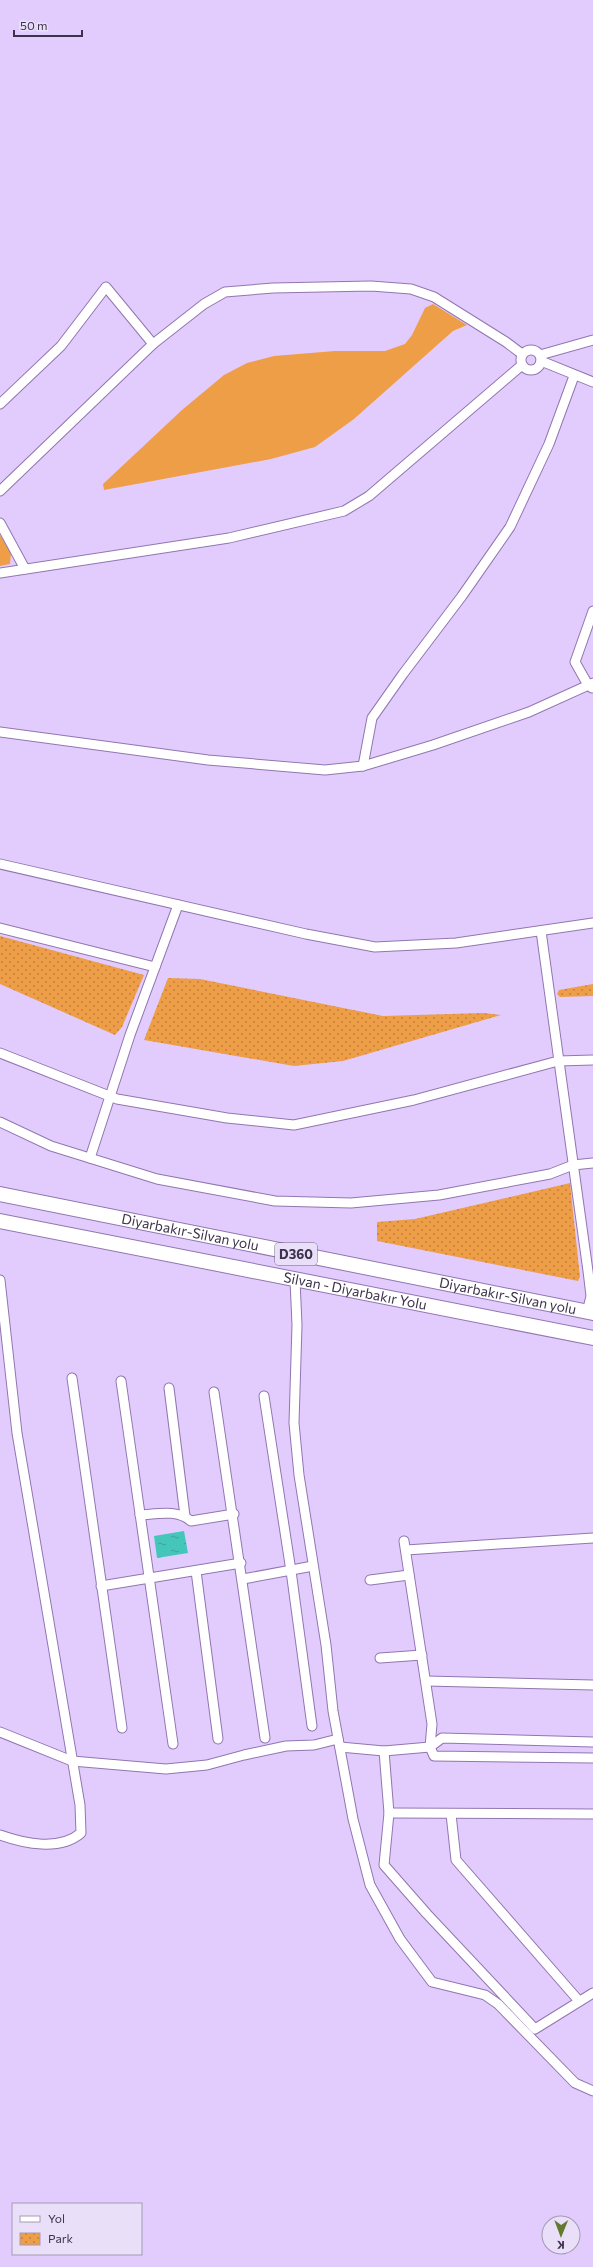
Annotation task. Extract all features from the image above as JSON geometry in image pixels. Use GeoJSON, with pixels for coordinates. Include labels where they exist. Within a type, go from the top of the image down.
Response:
{"type":"FeatureCollection","features":[{"type":"Feature","properties":{"kind":"highway","name":"Diyarbakır-Silvan yolu"},"geometry":{"type":"LineString","coordinates":[[0,1194],[590,1312]]}},
{"type":"Feature","properties":{"kind":"highway","name":"Silvan - Diyarbakır Yolu"},"geometry":{"type":"LineString","coordinates":[[0,1221],[593,1338]]}},
{"type":"Feature","properties":{"kind":"street"},"geometry":{"type":"LineString","coordinates":[[0,491],[153,344],[204,304],[225,292],[273,288],[371,286],[411,289],[434,297],[506,342],[522,354]]}},
{"type":"Feature","properties":{"kind":"street"},"geometry":{"type":"LineString","coordinates":[[0,404],[61,346],[106,287],[153,344]]}},
{"type":"Feature","properties":{"kind":"street"},"geometry":{"type":"LineString","coordinates":[[540,358],[593,340]]}},
{"type":"Feature","properties":{"kind":"street"},"geometry":{"type":"LineString","coordinates":[[522,354],[531,350],[540,358],[574,376],[593,382]]}},
{"type":"Feature","properties":{"kind":"street"},"geometry":{"type":"LineString","coordinates":[[522,354],[520,361],[522,365],[526,369],[532,371],[538,367],[540,358]]}},
{"type":"Feature","properties":{"kind":"street"},"geometry":{"type":"LineString","coordinates":[[0,573],[229,538],[344,511],[369,496],[522,365]]}},
{"type":"Feature","properties":{"kind":"street"},"geometry":{"type":"LineString","coordinates":[[363,766],[372,718],[462,596],[510,527],[549,444],[574,376]]}},
{"type":"Feature","properties":{"kind":"street"},"geometry":{"type":"LineString","coordinates":[[0,523],[25,569]]}},
{"type":"Feature","properties":{"kind":"street"},"geometry":{"type":"LineString","coordinates":[[0,732],[208,760],[325,770],[363,766],[433,745],[529,712],[591,686],[575,662],[593,611]]}},
{"type":"Feature","properties":{"kind":"street"},"geometry":{"type":"LineString","coordinates":[[0,864],[178,905],[375,947],[456,943],[593,923]]}},
{"type":"Feature","properties":{"kind":"street"},"geometry":{"type":"LineString","coordinates":[[90,1158],[109,1096],[178,905]]}},
{"type":"Feature","properties":{"kind":"street"},"geometry":{"type":"LineString","coordinates":[[0,928],[155,967]]}},
{"type":"Feature","properties":{"kind":"street"},"geometry":{"type":"LineString","coordinates":[[541,931],[591,1296],[590,1312]]}},
{"type":"Feature","properties":{"kind":"street"},"geometry":{"type":"LineString","coordinates":[[0,1053],[109,1096],[227,1118],[294,1125],[414,1100],[558,1061],[593,1060]]}},
{"type":"Feature","properties":{"kind":"street"},"geometry":{"type":"LineString","coordinates":[[0,1122],[51,1146],[157,1179],[275,1201],[336,1202],[439,1195],[550,1174],[573,1165],[593,1163]]}},
{"type":"Feature","properties":{"kind":"street"},"geometry":{"type":"LineString","coordinates":[[0,1280],[17,1433],[80,1805],[81,1833],[72,1840],[50,1844],[20,1842],[0,1835]]}},
{"type":"Feature","properties":{"kind":"street"},"geometry":{"type":"LineString","coordinates":[[295,1280],[297,1325],[294,1424],[298,1475],[339,1743],[353,1819],[370,1886],[400,1939],[432,1982],[485,1995],[498,2004],[574,2083],[593,2091]]}},
{"type":"Feature","properties":{"kind":"street"},"geometry":{"type":"LineString","coordinates":[[72,1378],[122,1728]]}},
{"type":"Feature","properties":{"kind":"street"},"geometry":{"type":"LineString","coordinates":[[121,1381],[148,1579],[173,1744]]}},
{"type":"Feature","properties":{"kind":"street"},"geometry":{"type":"LineString","coordinates":[[169,1388],[186,1516]]}},
{"type":"Feature","properties":{"kind":"street"},"geometry":{"type":"LineString","coordinates":[[214,1392],[234,1514],[265,1738]]}},
{"type":"Feature","properties":{"kind":"street"},"geometry":{"type":"LineString","coordinates":[[264,1396],[291,1571],[312,1726]]}},
{"type":"Feature","properties":{"kind":"street"},"geometry":{"type":"LineString","coordinates":[[140,1516],[176,1513],[186,1516],[191,1521],[234,1514]]}},
{"type":"Feature","properties":{"kind":"street"},"geometry":{"type":"LineString","coordinates":[[593,1538],[405,1545],[432,1724],[430,1747],[434,1756],[593,1758]]}},
{"type":"Feature","properties":{"kind":"street"},"geometry":{"type":"LineString","coordinates":[[101,1586],[241,1563]]}},
{"type":"Feature","properties":{"kind":"street"},"geometry":{"type":"LineString","coordinates":[[243,1579],[313,1566]]}},
{"type":"Feature","properties":{"kind":"street"},"geometry":{"type":"LineString","coordinates":[[196,1571],[218,1739]]}},
{"type":"Feature","properties":{"kind":"street"},"geometry":{"type":"LineString","coordinates":[[370,1580],[409,1575]]}},
{"type":"Feature","properties":{"kind":"street"},"geometry":{"type":"LineString","coordinates":[[380,1658],[422,1655]]}},
{"type":"Feature","properties":{"kind":"street"},"geometry":{"type":"LineString","coordinates":[[426,1681],[593,1685]]}},
{"type":"Feature","properties":{"kind":"street"},"geometry":{"type":"LineString","coordinates":[[0,1732],[72,1761],[166,1770],[207,1765],[244,1754],[286,1746],[339,1743],[384,1751],[430,1747],[442,1738],[593,1742]]}},
{"type":"Feature","properties":{"kind":"street"},"geometry":{"type":"LineString","coordinates":[[384,1751],[389,1813],[384,1865],[427,1914],[534,2029],[593,1993]]}},
{"type":"Feature","properties":{"kind":"street"},"geometry":{"type":"LineString","coordinates":[[389,1813],[593,1814]]}},
{"type":"Feature","properties":{"kind":"street"},"geometry":{"type":"LineString","coordinates":[[451,1814],[456,1860],[579,2001]]}},
{"type":"Feature","properties":{"kind":"green space"},"geometry":{"type":"Polygon","coordinates":[[[433,304],[467,325],[453,331],[354,419],[315,447],[271,459],[104,490],[103,484],[182,410],[224,375],[247,363],[274,356],[335,351],[385,351],[405,344],[412,335],[425,308],[433,304]]]}},
{"type":"Feature","properties":{"kind":"green space"},"geometry":{"type":"Polygon","coordinates":[[[0,535],[11,553],[10,564],[0,566],[0,535]]]}},
{"type":"Feature","properties":{"kind":"green space"},"geometry":{"type":"Polygon","coordinates":[[[0,936],[144,975],[122,1027],[115,1035],[0,984],[0,936]]]}},
{"type":"Feature","properties":{"kind":"green space"},"geometry":{"type":"Polygon","coordinates":[[[168,978],[200,979],[383,1016],[484,1013],[501,1015],[343,1061],[294,1066],[144,1040],[168,978]]]}},
{"type":"Feature","properties":{"kind":"green space"},"geometry":{"type":"Polygon","coordinates":[[[593,984],[593,996],[560,997],[557,994],[559,990],[593,984]]]}},
{"type":"Feature","properties":{"kind":"green space"},"geometry":{"type":"Polygon","coordinates":[[[570,1183],[580,1277],[578,1281],[377,1241],[377,1222],[415,1219],[570,1183]]]}},
{"type":"Feature","properties":{"kind":"water"},"geometry":{"type":"Polygon","coordinates":[[[184,1531],[188,1553],[157,1558],[154,1536],[184,1531]]]}}]}
